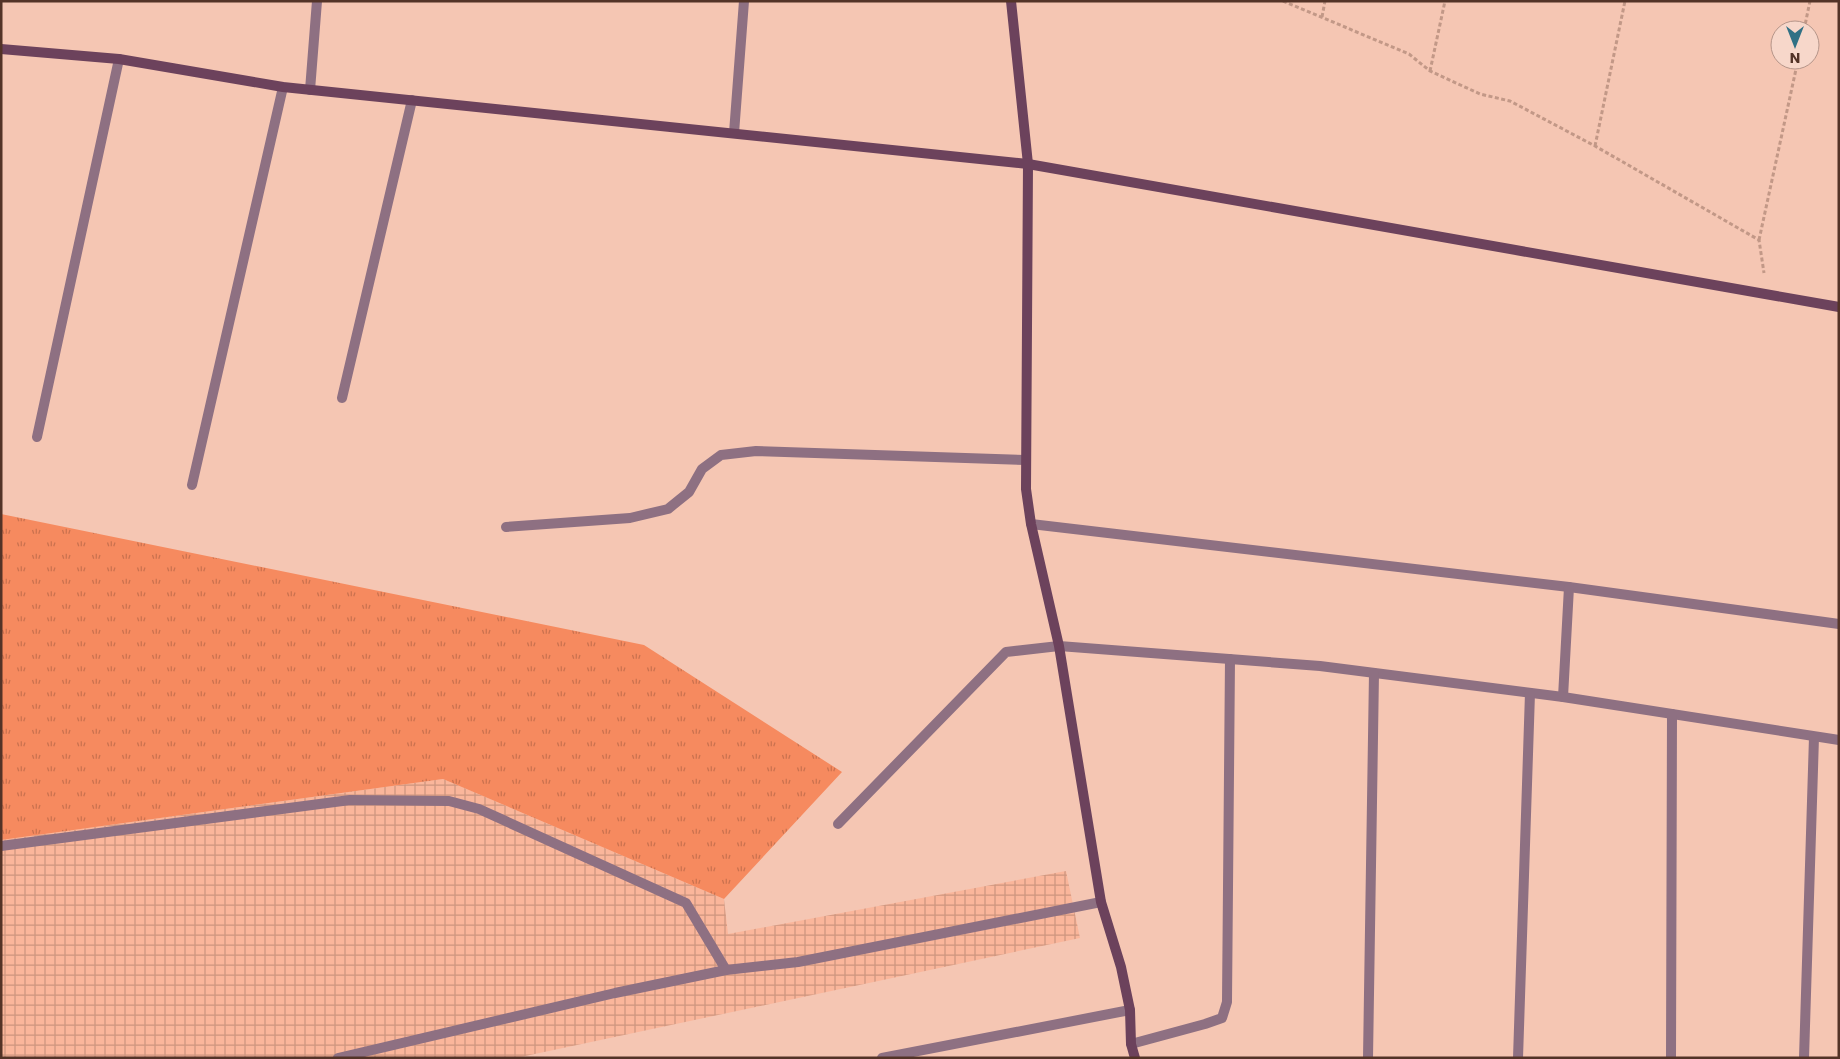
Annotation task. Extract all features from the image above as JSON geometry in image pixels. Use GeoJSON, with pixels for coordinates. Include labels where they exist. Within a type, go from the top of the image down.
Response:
{"type":"FeatureCollection","features":[{"type":"Feature","properties":{"kind":"street"},"geometry":{"type":"LineString","coordinates":[[310,90],[317,1]]}},
{"type":"Feature","properties":{"kind":"street"},"geometry":{"type":"LineString","coordinates":[[734,133],[744,1]]}},
{"type":"Feature","properties":{"kind":"street"},"geometry":{"type":"LineString","coordinates":[[1011,1],[1028,164],[1026,489],[1031,524],[1059,646],[1101,902],[1121,967],[1130,1010],[1131,1044],[1134,1058]]}},
{"type":"Feature","properties":{"kind":"street"},"geometry":{"type":"LineString","coordinates":[[1,49],[119,58],[283,87],[1028,164],[1839,307]]}},
{"type":"Feature","properties":{"kind":"street"},"geometry":{"type":"LineString","coordinates":[[37,437],[119,58]]}},
{"type":"Feature","properties":{"kind":"street"},"geometry":{"type":"LineString","coordinates":[[192,485],[283,87]]}},
{"type":"Feature","properties":{"kind":"street"},"geometry":{"type":"LineString","coordinates":[[342,398],[412,100]]}},
{"type":"Feature","properties":{"kind":"street"},"geometry":{"type":"LineString","coordinates":[[506,527],[630,518],[668,509],[689,492],[702,469],[721,455],[756,451],[1026,460]]}},
{"type":"Feature","properties":{"kind":"street"},"geometry":{"type":"LineString","coordinates":[[1031,524],[1569,587],[1839,624]]}},
{"type":"Feature","properties":{"kind":"street"},"geometry":{"type":"LineString","coordinates":[[1563,698],[1569,587]]}},
{"type":"Feature","properties":{"kind":"street"},"geometry":{"type":"LineString","coordinates":[[838,824],[1006,652],[1059,646],[1320,666],[1530,693],[1839,740]]}},
{"type":"Feature","properties":{"kind":"street"},"geometry":{"type":"LineString","coordinates":[[1131,1044],[1222,1018],[1227,1002],[1230,659]]}},
{"type":"Feature","properties":{"kind":"street"},"geometry":{"type":"LineString","coordinates":[[1368,1058],[1374,674]]}},
{"type":"Feature","properties":{"kind":"street"},"geometry":{"type":"LineString","coordinates":[[1518,1058],[1530,693]]}},
{"type":"Feature","properties":{"kind":"street"},"geometry":{"type":"LineString","coordinates":[[1671,1058],[1672,714]]}},
{"type":"Feature","properties":{"kind":"street"},"geometry":{"type":"LineString","coordinates":[[1804,1058],[1814,737]]}},
{"type":"Feature","properties":{"kind":"street"},"geometry":{"type":"LineString","coordinates":[[1,846],[350,800],[449,802],[479,809],[686,903],[726,970]]}},
{"type":"Feature","properties":{"kind":"street"},"geometry":{"type":"LineString","coordinates":[[338,1058],[606,995],[726,970],[798,962],[1101,902]]}},
{"type":"Feature","properties":{"kind":"street"},"geometry":{"type":"LineString","coordinates":[[882,1058],[1130,1010]]}},
{"type":"Feature","properties":{"kind":"path"},"geometry":{"type":"LineString","coordinates":[[1283,1],[1410,54],[1430,71],[1480,94],[1510,101],[1595,146],[1759,240]]}},
{"type":"Feature","properties":{"kind":"path"},"geometry":{"type":"LineString","coordinates":[[1322,17],[1325,1]]}},
{"type":"Feature","properties":{"kind":"path"},"geometry":{"type":"LineString","coordinates":[[1430,71],[1445,1]]}},
{"type":"Feature","properties":{"kind":"path"},"geometry":{"type":"LineString","coordinates":[[1595,146],[1624,1]]}},
{"type":"Feature","properties":{"kind":"path"},"geometry":{"type":"LineString","coordinates":[[1806,20],[1810,1]]}},
{"type":"Feature","properties":{"kind":"path"},"geometry":{"type":"LineString","coordinates":[[1767,293],[1759,240],[1796,70]]}},
{"type":"Feature","properties":{"kind":"shaded area"},"geometry":{"type":"Polygon","coordinates":[[[443,779],[724,899],[728,934],[1066,871],[1080,938],[516,1058],[1,1058],[1,840],[443,779]]]}},
{"type":"Feature","properties":{"kind":"green space"},"geometry":{"type":"Polygon","coordinates":[[[1,514],[644,645],[842,772],[724,899],[443,779],[1,840],[1,514]]]}}]}
